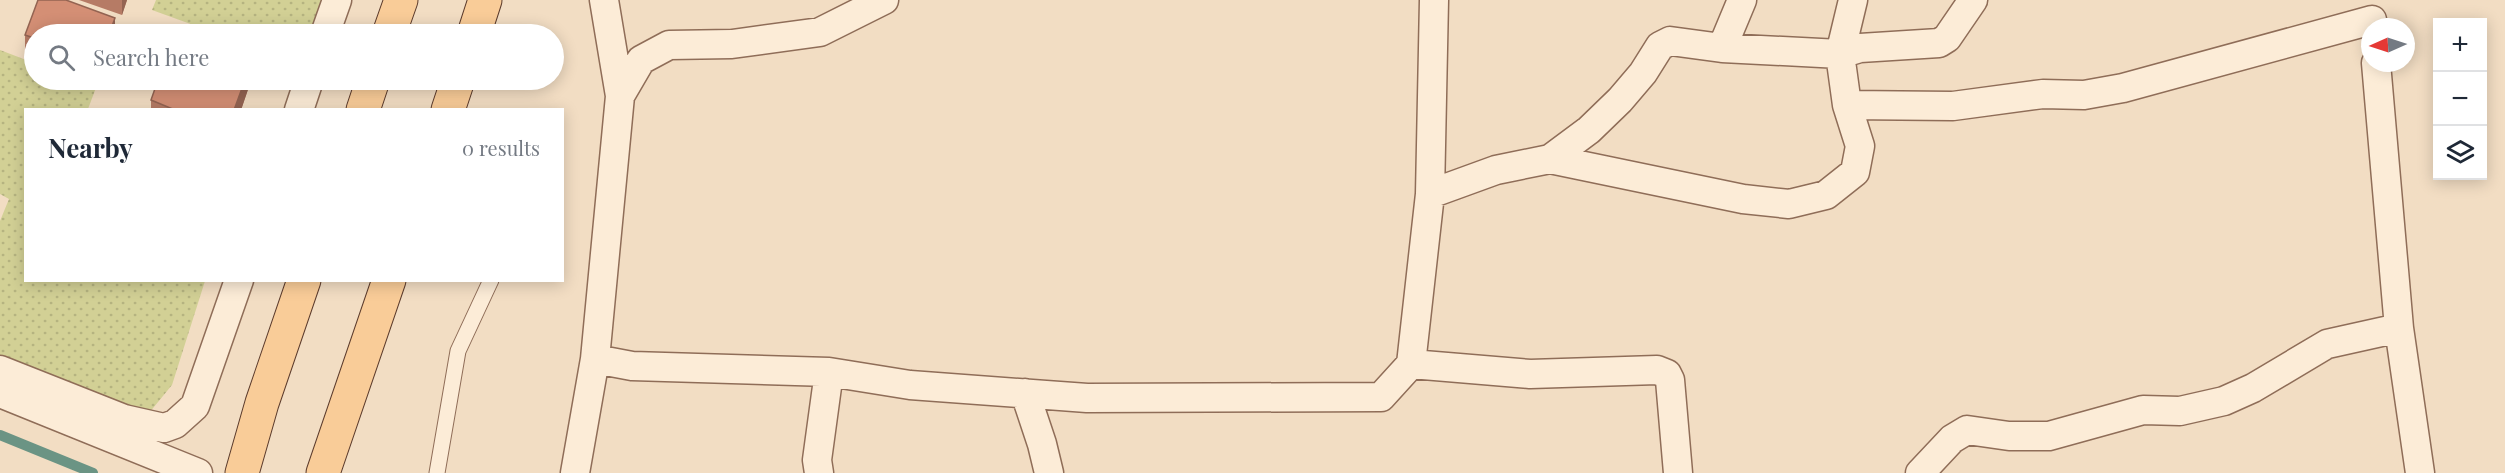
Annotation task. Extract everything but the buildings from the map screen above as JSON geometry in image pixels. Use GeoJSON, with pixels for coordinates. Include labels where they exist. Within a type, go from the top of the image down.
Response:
{"type":"FeatureCollection","features":[{"type":"Feature","properties":{"kind":"main road"},"geometry":{"type":"LineString","coordinates":[[393,24],[401,0]]}},
{"type":"Feature","properties":{"kind":"main road"},"geometry":{"type":"LineString","coordinates":[[477,24],[485,0]]}},
{"type":"Feature","properties":{"kind":"main road"},"geometry":{"type":"LineString","coordinates":[[364,108],[370,90]]}},
{"type":"Feature","properties":{"kind":"main road"},"geometry":{"type":"LineString","coordinates":[[449,108],[455,90]]}},
{"type":"Feature","properties":{"kind":"main road"},"geometry":{"type":"LineString","coordinates":[[242,473],[262,404],[303,282]]}},
{"type":"Feature","properties":{"kind":"main road"},"geometry":{"type":"LineString","coordinates":[[323,473],[388,282]]}},
{"type":"Feature","properties":{"kind":"street"},"geometry":{"type":"LineString","coordinates":[[329,24],[337,0]]}},
{"type":"Feature","properties":{"kind":"street"},"geometry":{"type":"LineString","coordinates":[[575,473],[595,359],[620,96],[604,0]]}},
{"type":"Feature","properties":{"kind":"street"},"geometry":{"type":"LineString","coordinates":[[620,96],[642,60],[655,50],[669,45],[732,44],[820,32],[885,0]]}},
{"type":"Feature","properties":{"kind":"street"},"geometry":{"type":"LineString","coordinates":[[595,359],[632,366],[829,372],[910,385],[1087,398],[1381,397],[1411,364],[1430,194],[1434,0]]}},
{"type":"Feature","properties":{"kind":"street"},"geometry":{"type":"LineString","coordinates":[[1722,48],[1742,0]]}},
{"type":"Feature","properties":{"kind":"street"},"geometry":{"type":"LineString","coordinates":[[1430,194],[1496,170],[1550,159],[1743,199],[1789,204],[1826,195],[1856,172],[1860,146],[1847,105],[1840,54],[1853,0]]}},
{"type":"Feature","properties":{"kind":"street"},"geometry":{"type":"LineString","coordinates":[[1550,159],[1589,130],[1620,100],[1643,73],[1660,46],[1670,41],[1722,48],[1840,54],[1860,48],[1939,43],[1947,38],[1973,0]]}},
{"type":"Feature","properties":{"kind":"street"},"geometry":{"type":"LineString","coordinates":[[1847,105],[1953,106],[2043,94],[2084,95],[2123,88],[2372,16]]}},
{"type":"Feature","properties":{"kind":"street"},"geometry":{"type":"LineString","coordinates":[[2377,72],[2400,328],[2420,473]]}},
{"type":"Feature","properties":{"kind":"street"},"geometry":{"type":"LineString","coordinates":[[300,108],[306,90]]}},
{"type":"Feature","properties":{"kind":"street"},"geometry":{"type":"LineString","coordinates":[[0,370],[124,419],[164,428],[175,424],[195,406],[238,282]]}},
{"type":"Feature","properties":{"kind":"street"},"geometry":{"type":"LineString","coordinates":[[1920,473],[1952,439],[1967,430],[2009,436],[2049,436],[2143,410],[2180,411],[2224,401],[2253,388],[2327,344],[2400,328]]}},
{"type":"Feature","properties":{"kind":"street"},"geometry":{"type":"LineString","coordinates":[[1411,364],[1530,374],[1658,370],[1666,374],[1670,380],[1678,473]]}},
{"type":"Feature","properties":{"kind":"street"},"geometry":{"type":"LineString","coordinates":[[819,473],[817,460],[829,372]]}},
{"type":"Feature","properties":{"kind":"street"},"geometry":{"type":"LineString","coordinates":[[0,393],[198,473]]}},
{"type":"Feature","properties":{"kind":"street"},"geometry":{"type":"LineString","coordinates":[[1025,393],[1049,473]]}},
{"type":"Feature","properties":{"kind":"lane"},"geometry":{"type":"LineString","coordinates":[[437,473],[458,351],[490,282]]}},
{"type":"Feature","properties":{"kind":"shaded area"},"geometry":{"type":"Polygon","coordinates":[[[156,0],[327,0],[319,24],[190,24],[152,10],[156,0]]]}},
{"type":"Feature","properties":{"kind":"shaded area"},"geometry":{"type":"Polygon","coordinates":[[[0,50],[24,59],[24,90],[95,90],[88,108],[24,108],[24,282],[205,282],[172,385],[149,413],[0,355],[0,221],[9,199],[0,194],[0,50]]]}},
{"type":"Feature","properties":{"kind":"waterway"},"geometry":{"type":"LineString","coordinates":[[0,435],[93,473]]}}]}
